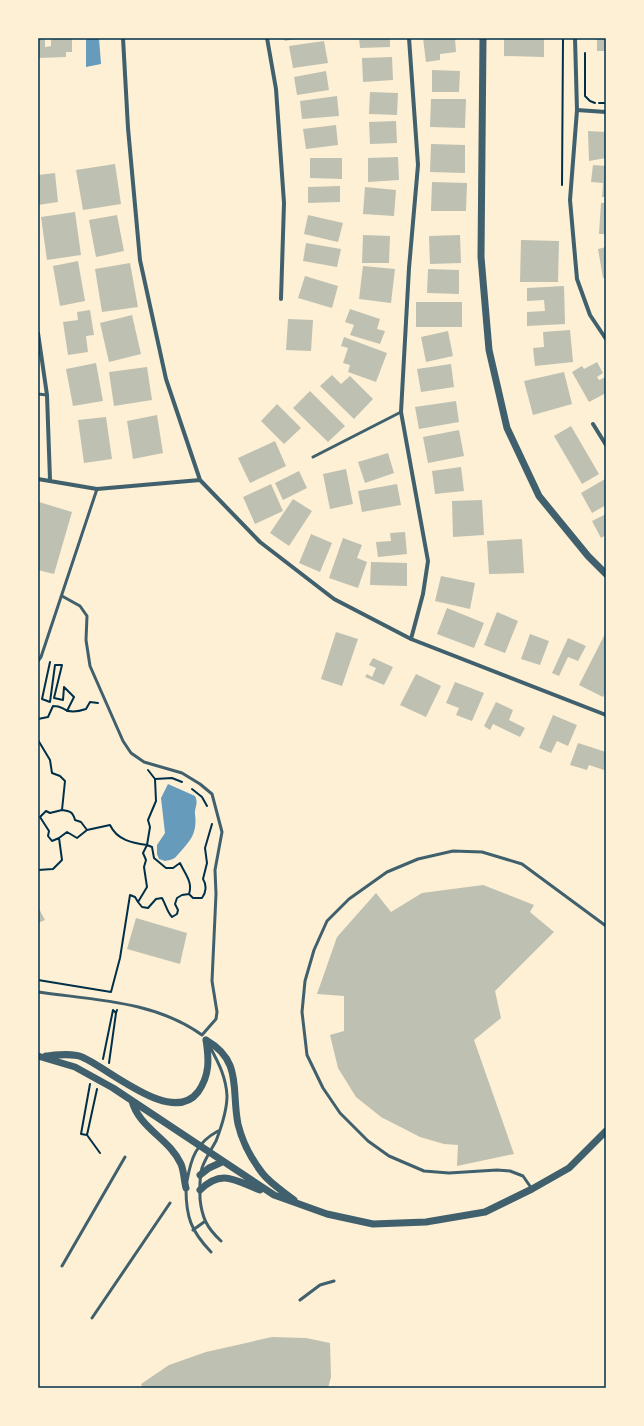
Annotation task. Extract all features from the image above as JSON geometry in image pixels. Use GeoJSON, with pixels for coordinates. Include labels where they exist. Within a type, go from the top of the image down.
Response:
{"type":"FeatureCollection","features":[{"type":"Feature","properties":{"kind":"street"},"geometry":{"type":"LineString","coordinates":[[123,38],[128,128],[140,260],[166,379],[200,480],[260,542],[334,599],[411,639],[606,715]]}},
{"type":"Feature","properties":{"kind":"street"},"geometry":{"type":"LineString","coordinates":[[267,38],[276,89],[284,203],[280,299]]}},
{"type":"Feature","properties":{"kind":"street"},"geometry":{"type":"LineString","coordinates":[[409,38],[418,165],[409,268],[401,412],[428,561],[423,594],[411,639]]}},
{"type":"Feature","properties":{"kind":"street"},"geometry":{"type":"LineString","coordinates":[[483,38],[481,257],[490,350],[507,428],[539,496],[588,556],[606,574]]}},
{"type":"Feature","properties":{"kind":"street"},"geometry":{"type":"LineString","coordinates":[[575,38],[577,110],[570,200],[577,279],[590,314],[606,339]]}},
{"type":"Feature","properties":{"kind":"street"},"geometry":{"type":"LineString","coordinates":[[577,110],[606,112]]}},
{"type":"Feature","properties":{"kind":"street"},"geometry":{"type":"LineString","coordinates":[[38,333],[47,395],[50,480]]}},
{"type":"Feature","properties":{"kind":"street"},"geometry":{"type":"LineString","coordinates":[[593,424],[606,445]]}},
{"type":"Feature","properties":{"kind":"street"},"geometry":{"type":"LineString","coordinates":[[38,479],[96,489],[200,480]]}},
{"type":"Feature","properties":{"kind":"street"},"geometry":{"type":"LineString","coordinates":[[39,1056],[81,1056],[158,1101],[182,1103],[195,1095],[204,1084],[208,1071],[204,1037]]}},
{"type":"Feature","properties":{"kind":"street"},"geometry":{"type":"LineString","coordinates":[[204,1037],[224,1054],[231,1067],[234,1075],[238,1124],[251,1155],[264,1174],[296,1202]]}},
{"type":"Feature","properties":{"kind":"street"},"geometry":{"type":"LineString","coordinates":[[39,1056],[60,1061],[91,1076],[132,1101],[274,1195]]}},
{"type":"Feature","properties":{"kind":"street"},"geometry":{"type":"LineString","coordinates":[[132,1101],[135,1112],[166,1143],[180,1164],[186,1188]]}},
{"type":"Feature","properties":{"kind":"street"},"geometry":{"type":"LineString","coordinates":[[200,1190],[211,1180],[226,1176],[327,1214],[373,1224],[426,1222],[485,1212],[532,1189],[568,1168],[606,1131]]}},
{"type":"Feature","properties":{"kind":"street"},"geometry":{"type":"LineString","coordinates":[[200,1175],[209,1168],[222,1162]]}},
{"type":"Feature","properties":{"kind":"lane"},"geometry":{"type":"LineString","coordinates":[[38,394],[47,395]]}},
{"type":"Feature","properties":{"kind":"lane"},"geometry":{"type":"LineString","coordinates":[[313,457],[401,412]]}},
{"type":"Feature","properties":{"kind":"lane"},"geometry":{"type":"LineString","coordinates":[[38,661],[42,657],[96,489]]}},
{"type":"Feature","properties":{"kind":"lane"},"geometry":{"type":"LineString","coordinates":[[62,596],[80,606],[87,616],[86,640],[90,666],[123,741],[131,753],[144,762],[182,773],[200,784],[212,794],[222,832],[215,870],[216,894],[212,981],[217,1012],[216,1019],[204,1037]]}},
{"type":"Feature","properties":{"kind":"lane"},"geometry":{"type":"LineString","coordinates":[[532,1189],[523,1176],[510,1171],[497,1170],[449,1173],[424,1171],[389,1156],[368,1141],[340,1113],[331,1101],[306,1055],[302,1012],[305,981],[314,950],[327,921],[349,899],[387,872],[418,860],[453,851],[482,852],[522,864],[606,926]]}},
{"type":"Feature","properties":{"kind":"lane"},"geometry":{"type":"LineString","coordinates":[[38,992],[149,1008],[187,1025],[204,1037],[222,1069],[226,1082],[227,1098],[225,1115],[218,1131],[217,1139],[209,1153],[200,1175],[200,1190],[204,1222],[221,1241]]}},
{"type":"Feature","properties":{"kind":"lane"},"geometry":{"type":"LineString","coordinates":[[211,1252],[193,1230],[186,1207],[186,1188],[190,1163],[207,1137],[218,1131]]}},
{"type":"Feature","properties":{"kind":"lane"},"geometry":{"type":"LineString","coordinates":[[62,1266],[125,1157]]}},
{"type":"Feature","properties":{"kind":"lane"},"geometry":{"type":"LineString","coordinates":[[92,1318],[170,1203]]}},
{"type":"Feature","properties":{"kind":"lane"},"geometry":{"type":"LineString","coordinates":[[193,1230],[204,1222]]}},
{"type":"Feature","properties":{"kind":"lane"},"geometry":{"type":"LineString","coordinates":[[300,1300],[320,1285],[334,1281]]}},
{"type":"Feature","properties":{"kind":"path"},"geometry":{"type":"LineString","coordinates":[[562,185],[563,38]]}},
{"type":"Feature","properties":{"kind":"path"},"geometry":{"type":"LineString","coordinates":[[585,54],[586,96],[590,101],[606,103]]}},
{"type":"Feature","properties":{"kind":"path"},"geometry":{"type":"LineString","coordinates":[[50,662],[42,699],[50,702],[55,665],[62,665],[54,698],[62,700],[64,687],[74,696],[67,711]]}},
{"type":"Feature","properties":{"kind":"path"},"geometry":{"type":"LineString","coordinates":[[38,719],[48,717],[53,706],[60,706],[67,711],[86,709],[90,702],[101,703]]}},
{"type":"Feature","properties":{"kind":"path"},"geometry":{"type":"LineString","coordinates":[[38,740],[50,760],[52,773],[60,776],[65,781],[62,810]]}},
{"type":"Feature","properties":{"kind":"path"},"geometry":{"type":"LineString","coordinates":[[138,902],[147,887],[144,867],[146,860],[143,853],[148,845],[150,827],[148,820],[156,801],[155,779],[148,770],[142,768]]}},
{"type":"Feature","properties":{"kind":"path"},"geometry":{"type":"LineString","coordinates":[[155,779],[172,778],[188,785],[202,797],[209,812]]}},
{"type":"Feature","properties":{"kind":"path"},"geometry":{"type":"LineString","coordinates":[[40,817],[46,811],[50,813],[62,810],[70,811],[74,815],[75,820],[81,822],[86,830]]}},
{"type":"Feature","properties":{"kind":"path"},"geometry":{"type":"LineString","coordinates":[[38,814],[49,831],[48,836],[52,840],[59,838],[67,832],[77,838],[86,830],[110,826],[116,836],[131,842],[152,847],[154,858],[166,868],[173,868],[180,864],[190,881],[191,888],[188,894]]}},
{"type":"Feature","properties":{"kind":"path"},"geometry":{"type":"LineString","coordinates":[[38,980],[111,992],[120,958],[130,895],[135,897],[142,907],[148,908],[156,899],[162,898],[166,904],[169,914],[172,917],[177,914],[178,910],[175,904],[177,898],[188,894],[198,899],[202,898],[205,894],[205,882],[203,879],[207,863],[205,848],[211,831],[211,818]]}},
{"type":"Feature","properties":{"kind":"path"},"geometry":{"type":"LineString","coordinates":[[38,870],[53,870],[62,860],[59,838]]}},
{"type":"Feature","properties":{"kind":"path"},"geometry":{"type":"LineString","coordinates":[[110,1054],[116,1012]]}},
{"type":"Feature","properties":{"kind":"path"},"geometry":{"type":"LineString","coordinates":[[91,1076],[81,1134],[87,1135],[100,1153]]}},
{"type":"Feature","properties":{"kind":"water"},"geometry":{"type":"Polygon","coordinates":[[[88,38],[99,38],[101,64],[86,67],[86,40],[88,38]]]}},
{"type":"Feature","properties":{"kind":"water"},"geometry":{"type":"Polygon","coordinates":[[[168,784],[195,796],[196,804],[195,829],[191,838],[186,846],[175,857],[165,861],[159,859],[157,854],[157,845],[165,833],[161,798],[168,784]]]}},
{"type":"Feature","properties":{"kind":"building"},"geometry":{"type":"Polygon","coordinates":[[[38,38],[45,38],[45,47],[51,46],[51,39],[72,38],[72,52],[66,52],[66,57],[38,58],[38,38]]]}},
{"type":"Feature","properties":{"kind":"building"},"geometry":{"type":"Polygon","coordinates":[[[284,38],[295,38],[295,39],[285,41],[284,38]]]}},
{"type":"Feature","properties":{"kind":"building"},"geometry":{"type":"Polygon","coordinates":[[[359,38],[390,38],[390,47],[360,48],[359,38]]]}},
{"type":"Feature","properties":{"kind":"building"},"geometry":{"type":"Polygon","coordinates":[[[423,38],[455,38],[456,52],[440,54],[440,60],[426,62],[423,38]]]}},
{"type":"Feature","properties":{"kind":"building"},"geometry":{"type":"Polygon","coordinates":[[[504,38],[544,38],[544,57],[504,56],[504,38]]]}},
{"type":"Feature","properties":{"kind":"building"},"geometry":{"type":"Polygon","coordinates":[[[597,38],[606,38],[606,51],[597,51],[597,38]]]}},
{"type":"Feature","properties":{"kind":"building"},"geometry":{"type":"Polygon","coordinates":[[[324,41],[328,63],[293,68],[289,46],[324,41]]]}},
{"type":"Feature","properties":{"kind":"building"},"geometry":{"type":"Polygon","coordinates":[[[392,57],[393,80],[363,82],[362,58],[392,57]]]}},
{"type":"Feature","properties":{"kind":"building"},"geometry":{"type":"Polygon","coordinates":[[[432,70],[460,71],[459,92],[432,92],[432,70]]]}},
{"type":"Feature","properties":{"kind":"building"},"geometry":{"type":"Polygon","coordinates":[[[326,71],[329,90],[297,95],[294,77],[326,71]]]}},
{"type":"Feature","properties":{"kind":"building"},"geometry":{"type":"Polygon","coordinates":[[[370,92],[398,93],[397,115],[369,114],[370,92]]]}},
{"type":"Feature","properties":{"kind":"building"},"geometry":{"type":"Polygon","coordinates":[[[337,96],[339,116],[302,119],[300,101],[337,96]]]}},
{"type":"Feature","properties":{"kind":"building"},"geometry":{"type":"Polygon","coordinates":[[[431,99],[466,99],[465,128],[430,127],[431,99]]]}},
{"type":"Feature","properties":{"kind":"building"},"geometry":{"type":"Polygon","coordinates":[[[396,121],[397,143],[370,144],[369,122],[396,121]]]}},
{"type":"Feature","properties":{"kind":"building"},"geometry":{"type":"Polygon","coordinates":[[[336,125],[338,145],[306,149],[303,129],[336,125]]]}},
{"type":"Feature","properties":{"kind":"building"},"geometry":{"type":"Polygon","coordinates":[[[588,131],[606,132],[606,158],[589,161],[588,131]]]}},
{"type":"Feature","properties":{"kind":"building"},"geometry":{"type":"Polygon","coordinates":[[[431,144],[465,145],[465,173],[430,172],[431,144]]]}},
{"type":"Feature","properties":{"kind":"building"},"geometry":{"type":"Polygon","coordinates":[[[398,157],[399,180],[368,182],[368,158],[398,157]]]}},
{"type":"Feature","properties":{"kind":"building"},"geometry":{"type":"Polygon","coordinates":[[[310,158],[342,158],[342,179],[310,178],[310,158]]]}},
{"type":"Feature","properties":{"kind":"building"},"geometry":{"type":"Polygon","coordinates":[[[115,164],[121,204],[83,210],[76,170],[115,164]]]}},
{"type":"Feature","properties":{"kind":"building"},"geometry":{"type":"Polygon","coordinates":[[[593,165],[606,166],[606,197],[602,197],[603,183],[591,182],[593,165]]]}},
{"type":"Feature","properties":{"kind":"building"},"geometry":{"type":"Polygon","coordinates":[[[55,173],[58,202],[38,205],[38,175],[55,173]]]}},
{"type":"Feature","properties":{"kind":"building"},"geometry":{"type":"Polygon","coordinates":[[[432,182],[467,183],[466,211],[431,211],[432,182]]]}},
{"type":"Feature","properties":{"kind":"building"},"geometry":{"type":"Polygon","coordinates":[[[340,186],[340,202],[308,203],[308,187],[340,186]]]}},
{"type":"Feature","properties":{"kind":"building"},"geometry":{"type":"Polygon","coordinates":[[[365,187],[396,190],[394,216],[363,214],[365,187]]]}},
{"type":"Feature","properties":{"kind":"building"},"geometry":{"type":"Polygon","coordinates":[[[601,203],[606,203],[606,234],[599,234],[601,203]]]}},
{"type":"Feature","properties":{"kind":"building"},"geometry":{"type":"Polygon","coordinates":[[[75,212],[81,255],[47,260],[41,217],[75,212]]]}},
{"type":"Feature","properties":{"kind":"building"},"geometry":{"type":"Polygon","coordinates":[[[117,215],[124,251],[96,257],[89,220],[117,215]]]}},
{"type":"Feature","properties":{"kind":"building"},"geometry":{"type":"Polygon","coordinates":[[[308,215],[343,223],[338,242],[304,234],[308,215]]]}},
{"type":"Feature","properties":{"kind":"building"},"geometry":{"type":"Polygon","coordinates":[[[363,235],[390,236],[389,263],[362,263],[363,235]]]}},
{"type":"Feature","properties":{"kind":"building"},"geometry":{"type":"Polygon","coordinates":[[[460,235],[461,263],[430,264],[429,236],[460,235]]]}},
{"type":"Feature","properties":{"kind":"building"},"geometry":{"type":"Polygon","coordinates":[[[521,240],[559,241],[558,282],[520,282],[521,240]]]}},
{"type":"Feature","properties":{"kind":"building"},"geometry":{"type":"Polygon","coordinates":[[[306,243],[341,249],[337,267],[303,261],[306,243]]]}},
{"type":"Feature","properties":{"kind":"building"},"geometry":{"type":"Polygon","coordinates":[[[606,247],[606,278],[603,278],[598,249],[606,247]]]}},
{"type":"Feature","properties":{"kind":"building"},"geometry":{"type":"Polygon","coordinates":[[[78,261],[85,301],[60,306],[53,266],[78,261]]]}},
{"type":"Feature","properties":{"kind":"building"},"geometry":{"type":"Polygon","coordinates":[[[130,263],[138,307],[102,312],[95,269],[130,263]]]}},
{"type":"Feature","properties":{"kind":"building"},"geometry":{"type":"Polygon","coordinates":[[[363,266],[395,269],[391,303],[359,299],[363,266]]]}},
{"type":"Feature","properties":{"kind":"building"},"geometry":{"type":"Polygon","coordinates":[[[428,269],[459,270],[459,294],[427,293],[428,269]]]}},
{"type":"Feature","properties":{"kind":"building"},"geometry":{"type":"Polygon","coordinates":[[[305,276],[338,286],[332,308],[298,298],[305,276]]]}},
{"type":"Feature","properties":{"kind":"building"},"geometry":{"type":"Polygon","coordinates":[[[564,286],[565,324],[527,326],[527,312],[545,311],[544,300],[527,301],[527,288],[564,286]]]}},
{"type":"Feature","properties":{"kind":"building"},"geometry":{"type":"Polygon","coordinates":[[[416,302],[462,302],[462,327],[416,327],[416,302]]]}},
{"type":"Feature","properties":{"kind":"building"},"geometry":{"type":"Polygon","coordinates":[[[350,309],[380,319],[377,329],[385,331],[380,344],[350,335],[354,325],[345,322],[350,309]]]}},
{"type":"Feature","properties":{"kind":"building"},"geometry":{"type":"Polygon","coordinates":[[[90,310],[94,335],[86,336],[88,352],[68,355],[63,322],[78,320],[77,312],[90,310]]]}},
{"type":"Feature","properties":{"kind":"building"},"geometry":{"type":"Polygon","coordinates":[[[132,315],[141,354],[109,362],[100,323],[132,315]]]}},
{"type":"Feature","properties":{"kind":"building"},"geometry":{"type":"Polygon","coordinates":[[[288,319],[313,320],[311,351],[286,350],[288,319]]]}},
{"type":"Feature","properties":{"kind":"building"},"geometry":{"type":"Polygon","coordinates":[[[570,330],[573,362],[535,366],[533,348],[544,347],[543,332],[570,330]]]}},
{"type":"Feature","properties":{"kind":"building"},"geometry":{"type":"Polygon","coordinates":[[[448,331],[453,356],[426,362],[421,337],[448,331]]]}},
{"type":"Feature","properties":{"kind":"building"},"geometry":{"type":"Polygon","coordinates":[[[344,337],[387,353],[376,382],[348,372],[350,365],[343,363],[348,348],[341,346],[344,337]]]}},
{"type":"Feature","properties":{"kind":"building"},"geometry":{"type":"Polygon","coordinates":[[[597,362],[603,373],[597,377],[599,380],[606,377],[606,393],[589,402],[572,372],[582,366],[584,369],[597,362]]]}},
{"type":"Feature","properties":{"kind":"building"},"geometry":{"type":"Polygon","coordinates":[[[96,363],[103,401],[73,406],[66,369],[96,363]]]}},
{"type":"Feature","properties":{"kind":"building"},"geometry":{"type":"Polygon","coordinates":[[[451,364],[454,387],[421,392],[417,369],[451,364]]]}},
{"type":"Feature","properties":{"kind":"building"},"geometry":{"type":"Polygon","coordinates":[[[147,367],[152,400],[114,406],[109,372],[147,367]]]}},
{"type":"Feature","properties":{"kind":"building"},"geometry":{"type":"Polygon","coordinates":[[[564,372],[572,404],[533,415],[524,381],[564,372]]]}},
{"type":"Feature","properties":{"kind":"building"},"geometry":{"type":"Polygon","coordinates":[[[332,375],[341,384],[350,376],[373,399],[354,419],[320,386],[332,375]]]}},
{"type":"Feature","properties":{"kind":"building"},"geometry":{"type":"Polygon","coordinates":[[[310,391],[345,426],[328,442],[293,408],[310,391]]]}},
{"type":"Feature","properties":{"kind":"building"},"geometry":{"type":"Polygon","coordinates":[[[456,401],[459,422],[419,429],[415,407],[456,401]]]}},
{"type":"Feature","properties":{"kind":"building"},"geometry":{"type":"Polygon","coordinates":[[[277,404],[301,428],[284,444],[261,421],[277,404]]]}},
{"type":"Feature","properties":{"kind":"building"},"geometry":{"type":"Polygon","coordinates":[[[157,415],[163,453],[133,459],[127,421],[157,415]]]}},
{"type":"Feature","properties":{"kind":"building"},"geometry":{"type":"Polygon","coordinates":[[[106,417],[112,459],[84,463],[78,420],[106,417]]]}},
{"type":"Feature","properties":{"kind":"building"},"geometry":{"type":"Polygon","coordinates":[[[571,426],[599,474],[582,484],[554,436],[571,426]]]}},
{"type":"Feature","properties":{"kind":"building"},"geometry":{"type":"Polygon","coordinates":[[[459,430],[464,456],[428,463],[423,437],[459,430]]]}},
{"type":"Feature","properties":{"kind":"building"},"geometry":{"type":"Polygon","coordinates":[[[275,441],[286,466],[250,483],[238,458],[275,441]]]}},
{"type":"Feature","properties":{"kind":"building"},"geometry":{"type":"Polygon","coordinates":[[[388,453],[394,473],[365,483],[358,462],[388,453]]]}},
{"type":"Feature","properties":{"kind":"building"},"geometry":{"type":"Polygon","coordinates":[[[461,467],[464,491],[435,494],[432,471],[461,467]]]}},
{"type":"Feature","properties":{"kind":"building"},"geometry":{"type":"Polygon","coordinates":[[[346,469],[353,504],[330,509],[323,474],[346,469]]]}},
{"type":"Feature","properties":{"kind":"building"},"geometry":{"type":"Polygon","coordinates":[[[299,471],[307,488],[283,500],[275,483],[299,471]]]}},
{"type":"Feature","properties":{"kind":"building"},"geometry":{"type":"Polygon","coordinates":[[[605,479],[606,505],[592,513],[581,493],[605,479]]]}},
{"type":"Feature","properties":{"kind":"building"},"geometry":{"type":"Polygon","coordinates":[[[271,484],[283,511],[255,524],[243,497],[271,484]]]}},
{"type":"Feature","properties":{"kind":"building"},"geometry":{"type":"Polygon","coordinates":[[[397,484],[401,505],[362,512],[358,491],[397,484]]]}},
{"type":"Feature","properties":{"kind":"building"},"geometry":{"type":"Polygon","coordinates":[[[293,499],[312,511],[289,546],[270,533],[293,499]]]}},
{"type":"Feature","properties":{"kind":"building"},"geometry":{"type":"Polygon","coordinates":[[[482,500],[484,535],[453,537],[452,501],[482,500]]]}},
{"type":"Feature","properties":{"kind":"building"},"geometry":{"type":"Polygon","coordinates":[[[39,502],[72,512],[54,574],[38,570],[39,502]]]}},
{"type":"Feature","properties":{"kind":"building"},"geometry":{"type":"Polygon","coordinates":[[[606,514],[606,535],[601,538],[592,521],[606,514]]]}},
{"type":"Feature","properties":{"kind":"building"},"geometry":{"type":"Polygon","coordinates":[[[405,532],[407,554],[378,557],[376,542],[391,541],[390,533],[405,532]]]}},
{"type":"Feature","properties":{"kind":"building"},"geometry":{"type":"Polygon","coordinates":[[[311,534],[332,543],[320,572],[299,563],[311,534]]]}},
{"type":"Feature","properties":{"kind":"building"},"geometry":{"type":"Polygon","coordinates":[[[343,538],[362,545],[357,558],[367,562],[358,588],[329,578],[343,538]]]}},
{"type":"Feature","properties":{"kind":"building"},"geometry":{"type":"Polygon","coordinates":[[[522,539],[524,573],[489,574],[487,541],[522,539]]]}},
{"type":"Feature","properties":{"kind":"building"},"geometry":{"type":"Polygon","coordinates":[[[371,562],[407,563],[407,586],[370,585],[371,562]]]}},
{"type":"Feature","properties":{"kind":"building"},"geometry":{"type":"Polygon","coordinates":[[[441,576],[475,583],[470,609],[435,601],[441,576]]]}},
{"type":"Feature","properties":{"kind":"building"},"geometry":{"type":"Polygon","coordinates":[[[447,608],[484,623],[474,648],[437,634],[447,608]]]}},
{"type":"Feature","properties":{"kind":"building"},"geometry":{"type":"Polygon","coordinates":[[[497,612],[518,621],[505,653],[484,645],[497,612]]]}},
{"type":"Feature","properties":{"kind":"building"},"geometry":{"type":"Polygon","coordinates":[[[336,632],[358,639],[342,686],[321,679],[336,632]]]}},
{"type":"Feature","properties":{"kind":"building"},"geometry":{"type":"Polygon","coordinates":[[[606,632],[606,691],[603,697],[579,685],[606,632]]]}},
{"type":"Feature","properties":{"kind":"building"},"geometry":{"type":"Polygon","coordinates":[[[530,634],[549,641],[540,665],[521,659],[530,634]]]}},
{"type":"Feature","properties":{"kind":"building"},"geometry":{"type":"Polygon","coordinates":[[[568,638],[586,646],[578,661],[568,657],[559,676],[552,673],[568,638]]]}},
{"type":"Feature","properties":{"kind":"building"},"geometry":{"type":"Polygon","coordinates":[[[373,658],[393,667],[384,685],[365,677],[367,674],[372,677],[376,668],[369,665],[373,658]]]}},
{"type":"Feature","properties":{"kind":"building"},"geometry":{"type":"Polygon","coordinates":[[[416,674],[441,686],[426,717],[400,705],[416,674]]]}},
{"type":"Feature","properties":{"kind":"building"},"geometry":{"type":"Polygon","coordinates":[[[455,682],[484,693],[472,721],[456,715],[459,708],[446,703],[455,682]]]}},
{"type":"Feature","properties":{"kind":"building"},"geometry":{"type":"Polygon","coordinates":[[[496,702],[513,710],[509,720],[525,728],[520,737],[493,724],[490,730],[484,726],[496,702]]]}},
{"type":"Feature","properties":{"kind":"building"},"geometry":{"type":"Polygon","coordinates":[[[553,715],[577,725],[568,746],[557,741],[551,753],[539,748],[553,715]]]}},
{"type":"Feature","properties":{"kind":"building"},"geometry":{"type":"Polygon","coordinates":[[[578,743],[606,752],[604,770],[589,765],[587,770],[570,765],[578,743]]]}},
{"type":"Feature","properties":{"kind":"building"},"geometry":{"type":"Polygon","coordinates":[[[483,885],[534,905],[530,912],[554,932],[495,991],[501,1018],[474,1040],[514,1154],[457,1166],[458,1145],[444,1144],[420,1137],[381,1117],[356,1097],[338,1068],[330,1035],[344,1031],[344,996],[317,994],[337,937],[376,893],[391,912],[422,893],[483,885]]]}},
{"type":"Feature","properties":{"kind":"building"},"geometry":{"type":"Polygon","coordinates":[[[38,907],[45,920],[38,923],[38,907]]]}},
{"type":"Feature","properties":{"kind":"building"},"geometry":{"type":"Polygon","coordinates":[[[136,918],[187,933],[180,964],[127,949],[136,918]]]}},
{"type":"Feature","properties":{"kind":"building"},"geometry":{"type":"Polygon","coordinates":[[[272,1337],[306,1338],[330,1343],[331,1377],[328,1388],[143,1388],[141,1384],[169,1365],[206,1352],[272,1337]]]}}]}
